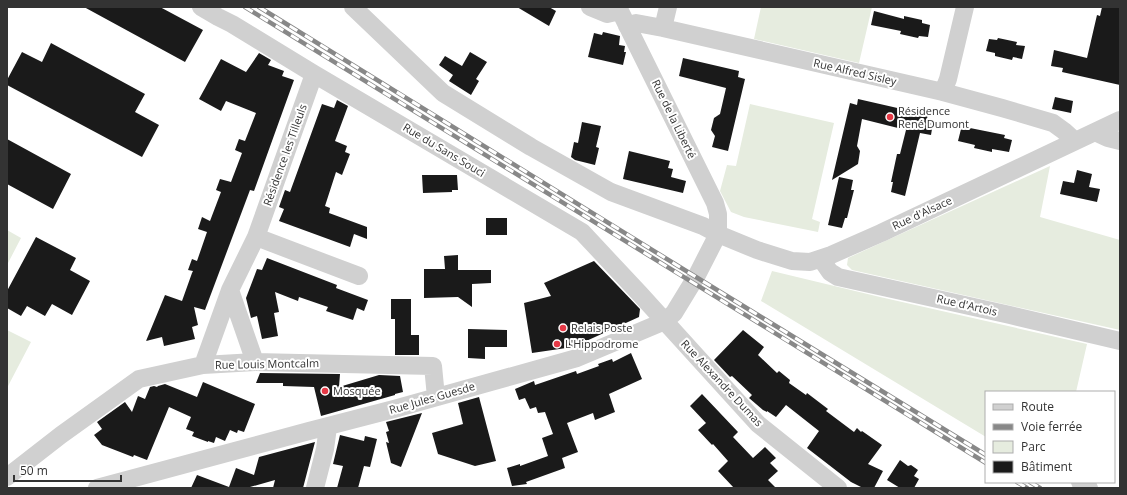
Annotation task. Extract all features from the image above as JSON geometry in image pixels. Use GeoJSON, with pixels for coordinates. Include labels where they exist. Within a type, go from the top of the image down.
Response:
{"type":"FeatureCollection","features":[{"type":"Feature","properties":{"kind":"street","name":"Rue du Sans Souci"},"geometry":{"type":"LineString","coordinates":[[201,7],[582,232],[664,321]]}},
{"type":"Feature","properties":{"kind":"street","name":"Rue d'Alsace"},"geometry":{"type":"LineString","coordinates":[[353,7],[443,93],[531,147],[610,192],[703,226],[718,234],[757,250],[792,261],[810,262],[821,259],[1120,120]]}},
{"type":"Feature","properties":{"kind":"street","name":"Rue Alfred Sisley"},"geometry":{"type":"LineString","coordinates":[[590,7],[607,14],[622,15],[636,23],[943,92],[1002,108],[1053,123],[1075,141]]}},
{"type":"Feature","properties":{"kind":"street"},"geometry":{"type":"LineString","coordinates":[[663,28],[668,7]]}},
{"type":"Feature","properties":{"kind":"street"},"geometry":{"type":"LineString","coordinates":[[943,92],[948,79],[965,7]]}},
{"type":"Feature","properties":{"kind":"street","name":"Rue de la Liberté"},"geometry":{"type":"LineString","coordinates":[[622,15],[715,203],[718,214],[718,234]]}},
{"type":"Feature","properties":{"kind":"street","name":"Résidence les Tilleuls"},"geometry":{"type":"LineString","coordinates":[[203,365],[230,290],[256,236],[314,74]]}},
{"type":"Feature","properties":{"kind":"street"},"geometry":{"type":"LineString","coordinates":[[1095,132],[1108,138],[1120,141]]}},
{"type":"Feature","properties":{"kind":"street","name":"Rue Jules Guesde"},"geometry":{"type":"LineString","coordinates":[[97,488],[309,431],[394,410],[577,358],[664,321],[674,313],[696,277],[718,234]]}},
{"type":"Feature","properties":{"kind":"street"},"geometry":{"type":"LineString","coordinates":[[256,236],[359,276]]}},
{"type":"Feature","properties":{"kind":"street","name":"Rue d'Artois"},"geometry":{"type":"LineString","coordinates":[[821,259],[830,272],[838,278],[1120,341]]}},
{"type":"Feature","properties":{"kind":"street"},"geometry":{"type":"LineString","coordinates":[[230,290],[255,362]]}},
{"type":"Feature","properties":{"kind":"street","name":"Rue Alexandre Dumas"},"geometry":{"type":"LineString","coordinates":[[664,321],[758,424],[838,488]]}},
{"type":"Feature","properties":{"kind":"street","name":"Rue Louis Montcalm"},"geometry":{"type":"LineString","coordinates":[[7,477],[61,435],[140,379],[203,365],[255,362],[432,366],[436,397]]}},
{"type":"Feature","properties":{"kind":"street"},"geometry":{"type":"LineString","coordinates":[[315,488],[325,449],[328,427]]}},
{"type":"Feature","properties":{"kind":"green space"},"geometry":{"type":"Polygon","coordinates":[[[761,7],[872,7],[859,63],[754,39],[761,7]]]}},
{"type":"Feature","properties":{"kind":"green space"},"geometry":{"type":"Polygon","coordinates":[[[750,104],[834,123],[812,219],[820,222],[818,232],[744,217],[731,212],[720,191],[727,165],[736,166],[750,104]]]}},
{"type":"Feature","properties":{"kind":"green space"},"geometry":{"type":"Polygon","coordinates":[[[1050,166],[1040,217],[1120,240],[1120,330],[852,270],[847,265],[848,258],[1050,166]]]}},
{"type":"Feature","properties":{"kind":"green space"},"geometry":{"type":"Polygon","coordinates":[[[7,230],[21,238],[7,265],[7,230]]]}},
{"type":"Feature","properties":{"kind":"green space"},"geometry":{"type":"Polygon","coordinates":[[[772,271],[1087,344],[1076,391],[985,391],[985,436],[761,301],[772,271]]]}},
{"type":"Feature","properties":{"kind":"green space"},"geometry":{"type":"Polygon","coordinates":[[[7,330],[31,342],[7,388],[7,330]]]}},
{"type":"Feature","properties":{"kind":"building"},"geometry":{"type":"Polygon","coordinates":[[[84,7],[160,7],[203,30],[185,62],[84,7]]]}},
{"type":"Feature","properties":{"kind":"building"},"geometry":{"type":"Polygon","coordinates":[[[517,7],[549,7],[556,11],[549,26],[517,7]]]}},
{"type":"Feature","properties":{"kind":"building"},"geometry":{"type":"Polygon","coordinates":[[[1102,7],[1120,7],[1120,85],[1062,72],[1063,68],[1051,66],[1054,50],[1087,58],[1097,15],[1100,16],[1102,7]]]}},
{"type":"Feature","properties":{"kind":"building"},"geometry":{"type":"Polygon","coordinates":[[[874,11],[904,19],[904,16],[922,20],[922,23],[930,25],[928,37],[919,36],[918,38],[900,34],[901,31],[871,25],[874,11]]]}},
{"type":"Feature","properties":{"kind":"building"},"geometry":{"type":"Polygon","coordinates":[[[603,32],[620,36],[619,45],[625,46],[624,52],[626,52],[623,65],[588,57],[594,33],[602,35],[603,32]]]}},
{"type":"Feature","properties":{"kind":"building"},"geometry":{"type":"Polygon","coordinates":[[[998,38],[1017,42],[1016,45],[1025,46],[1022,59],[1013,57],[1012,60],[995,56],[995,53],[986,51],[989,39],[997,40],[998,38]]]}},
{"type":"Feature","properties":{"kind":"building"},"geometry":{"type":"Polygon","coordinates":[[[51,43],[145,94],[135,112],[159,125],[142,157],[7,85],[7,80],[22,52],[42,62],[51,43]]]}},
{"type":"Feature","properties":{"kind":"building"},"geometry":{"type":"Polygon","coordinates":[[[470,52],[487,62],[476,79],[479,81],[471,95],[449,81],[453,75],[439,65],[445,56],[462,66],[470,52]]]}},
{"type":"Feature","properties":{"kind":"building"},"geometry":{"type":"Polygon","coordinates":[[[259,53],[271,60],[268,65],[284,71],[282,76],[294,80],[254,191],[250,190],[205,310],[194,307],[198,325],[192,327],[195,339],[164,346],[162,337],[146,341],[165,295],[182,301],[193,271],[188,270],[192,259],[197,261],[207,232],[198,229],[202,217],[210,221],[221,192],[216,190],[220,179],[231,182],[242,153],[235,150],[239,139],[245,141],[256,113],[226,101],[221,111],[199,99],[221,59],[246,72],[259,53]]]}},
{"type":"Feature","properties":{"kind":"building"},"geometry":{"type":"Polygon","coordinates":[[[683,58],[739,71],[738,77],[745,79],[728,151],[712,147],[715,136],[711,130],[714,118],[720,114],[726,88],[679,76],[683,58]]]}},
{"type":"Feature","properties":{"kind":"building"},"geometry":{"type":"Polygon","coordinates":[[[1055,97],[1073,101],[1071,113],[1052,109],[1055,97]]]}},
{"type":"Feature","properties":{"kind":"building"},"geometry":{"type":"Polygon","coordinates":[[[858,99],[928,115],[926,122],[933,123],[931,135],[920,133],[905,196],[891,192],[893,182],[891,182],[897,154],[900,154],[906,130],[862,119],[857,146],[860,151],[858,164],[832,180],[850,103],[857,105],[858,99]]]}},
{"type":"Feature","properties":{"kind":"building"},"geometry":{"type":"Polygon","coordinates":[[[337,100],[348,106],[335,141],[347,146],[345,152],[350,154],[342,175],[336,172],[325,206],[330,208],[329,213],[367,227],[367,239],[354,234],[350,247],[279,221],[284,209],[279,207],[285,190],[290,192],[322,104],[334,108],[337,100]]]}},
{"type":"Feature","properties":{"kind":"building"},"geometry":{"type":"Polygon","coordinates":[[[582,122],[601,126],[596,147],[599,148],[595,165],[575,160],[571,157],[574,142],[578,143],[582,122]]]}},
{"type":"Feature","properties":{"kind":"building"},"geometry":{"type":"Polygon","coordinates":[[[970,128],[1005,135],[1004,138],[1012,140],[1009,152],[992,149],[992,152],[974,148],[975,145],[958,141],[961,129],[969,130],[970,128]]]}},
{"type":"Feature","properties":{"kind":"building"},"geometry":{"type":"Polygon","coordinates":[[[7,139],[71,174],[53,209],[7,184],[7,139]]]}},
{"type":"Feature","properties":{"kind":"building"},"geometry":{"type":"Polygon","coordinates":[[[629,151],[670,161],[668,168],[673,169],[671,177],[686,181],[683,193],[623,179],[629,151]]]}},
{"type":"Feature","properties":{"kind":"building"},"geometry":{"type":"Polygon","coordinates":[[[1077,170],[1092,174],[1089,187],[1100,189],[1097,202],[1060,194],[1063,181],[1074,183],[1077,170]]]}},
{"type":"Feature","properties":{"kind":"building"},"geometry":{"type":"Polygon","coordinates":[[[422,175],[457,175],[458,190],[452,190],[452,192],[423,193],[422,175]]]}},
{"type":"Feature","properties":{"kind":"building"},"geometry":{"type":"Polygon","coordinates":[[[839,177],[853,180],[851,190],[854,190],[847,218],[845,218],[842,228],[828,225],[839,177]]]}},
{"type":"Feature","properties":{"kind":"building"},"geometry":{"type":"Polygon","coordinates":[[[486,218],[507,218],[507,235],[486,235],[486,218]]]}},
{"type":"Feature","properties":{"kind":"building"},"geometry":{"type":"Polygon","coordinates":[[[36,237],[76,258],[70,270],[90,281],[72,315],[52,304],[45,316],[27,306],[21,316],[7,308],[7,291],[36,237]]]}},
{"type":"Feature","properties":{"kind":"building"},"geometry":{"type":"Polygon","coordinates":[[[458,255],[458,270],[491,270],[491,283],[472,284],[472,307],[458,297],[424,298],[424,269],[445,269],[444,256],[458,255]]]}},
{"type":"Feature","properties":{"kind":"building"},"geometry":{"type":"Polygon","coordinates":[[[267,258],[337,285],[336,288],[368,300],[364,311],[357,308],[353,320],[326,311],[328,307],[299,297],[298,301],[275,292],[279,312],[274,313],[278,336],[262,339],[257,316],[251,318],[246,298],[257,269],[262,270],[267,258]]]}},
{"type":"Feature","properties":{"kind":"building"},"geometry":{"type":"Polygon","coordinates":[[[594,261],[640,309],[639,317],[573,347],[532,353],[524,303],[551,296],[544,283],[594,261]]]}},
{"type":"Feature","properties":{"kind":"building"},"geometry":{"type":"Polygon","coordinates":[[[391,299],[411,299],[411,335],[419,335],[419,355],[395,355],[395,319],[391,319],[391,299]]]}},
{"type":"Feature","properties":{"kind":"building"},"geometry":{"type":"Polygon","coordinates":[[[468,329],[507,330],[507,347],[485,347],[485,359],[468,358],[468,329]]]}},
{"type":"Feature","properties":{"kind":"building"},"geometry":{"type":"Polygon","coordinates":[[[743,330],[764,347],[758,355],[777,373],[779,371],[790,380],[789,383],[806,395],[807,393],[828,409],[826,411],[854,432],[857,428],[882,445],[868,464],[883,471],[874,488],[863,488],[851,482],[807,448],[819,431],[786,405],[776,417],[763,410],[749,398],[752,395],[732,376],[730,377],[714,360],[743,330]]]}},
{"type":"Feature","properties":{"kind":"building"},"geometry":{"type":"Polygon","coordinates":[[[631,353],[642,379],[609,394],[615,412],[595,420],[593,413],[567,423],[578,452],[562,458],[565,468],[526,482],[527,484],[512,486],[507,468],[520,464],[520,466],[548,456],[542,438],[553,434],[545,412],[538,413],[536,407],[530,409],[525,398],[519,400],[515,389],[534,381],[535,385],[576,371],[577,374],[599,366],[598,364],[612,359],[613,362],[631,353]]]}},
{"type":"Feature","properties":{"kind":"building"},"geometry":{"type":"Polygon","coordinates":[[[260,373],[340,374],[339,387],[379,375],[400,376],[403,392],[321,416],[314,387],[283,386],[283,383],[256,383],[260,373]]]}},
{"type":"Feature","properties":{"kind":"building"},"geometry":{"type":"Polygon","coordinates":[[[203,382],[255,404],[244,432],[238,430],[237,433],[230,430],[225,441],[216,437],[214,443],[208,442],[192,436],[194,432],[186,429],[191,417],[169,407],[147,460],[134,455],[133,457],[102,445],[94,435],[102,429],[97,422],[125,402],[132,412],[138,396],[145,399],[150,387],[157,387],[165,384],[197,397],[203,382]]]}},
{"type":"Feature","properties":{"kind":"building"},"geometry":{"type":"Polygon","coordinates":[[[702,394],[738,432],[733,437],[753,458],[765,447],[776,458],[770,463],[778,471],[768,480],[776,488],[734,488],[718,471],[728,461],[698,430],[706,423],[690,406],[702,394]]]}},
{"type":"Feature","properties":{"kind":"building"},"geometry":{"type":"Polygon","coordinates":[[[479,397],[496,461],[475,466],[438,454],[432,433],[463,424],[458,403],[479,397]]]}},
{"type":"Feature","properties":{"kind":"building"},"geometry":{"type":"Polygon","coordinates":[[[422,413],[401,467],[391,463],[386,442],[389,443],[386,432],[389,431],[386,422],[422,413]]]}},
{"type":"Feature","properties":{"kind":"building"},"geometry":{"type":"Polygon","coordinates":[[[340,435],[364,441],[365,436],[377,439],[370,467],[364,466],[358,488],[337,488],[343,466],[333,464],[340,435]]]}},
{"type":"Feature","properties":{"kind":"building"},"geometry":{"type":"Polygon","coordinates":[[[315,442],[303,488],[273,488],[275,480],[249,488],[191,488],[197,475],[229,487],[236,468],[254,475],[259,457],[315,442]]]}},
{"type":"Feature","properties":{"kind":"building"},"geometry":{"type":"Polygon","coordinates":[[[900,460],[908,466],[911,465],[918,470],[914,476],[919,479],[914,488],[900,488],[887,480],[900,460]]]}},
{"type":"Feature","properties":{"kind":"railway"},"geometry":{"type":"LineString","coordinates":[[245,7],[985,462]]}},
{"type":"Feature","properties":{"kind":"railway"},"geometry":{"type":"LineString","coordinates":[[259,7],[985,454]]}},
{"type":"Feature","properties":{"kind":"railway"},"geometry":{"type":"LineString","coordinates":[[1019,483],[1027,488]]}},
{"type":"Feature","properties":{"kind":"railway"},"geometry":{"type":"LineString","coordinates":[[1032,483],[1040,488]]}},
{"type":"Feature","properties":{"kind":"place","name":"Résidence René Dumont"},"geometry":{"type":"Point","coordinates":[890,117]}},
{"type":"Feature","properties":{"kind":"place","name":"Relais Poste"},"geometry":{"type":"Point","coordinates":[563,328]}},
{"type":"Feature","properties":{"kind":"place","name":"L'Hippodrome"},"geometry":{"type":"Point","coordinates":[557,344]}},
{"type":"Feature","properties":{"kind":"place","name":"Mosquée"},"geometry":{"type":"Point","coordinates":[325,391]}}]}
